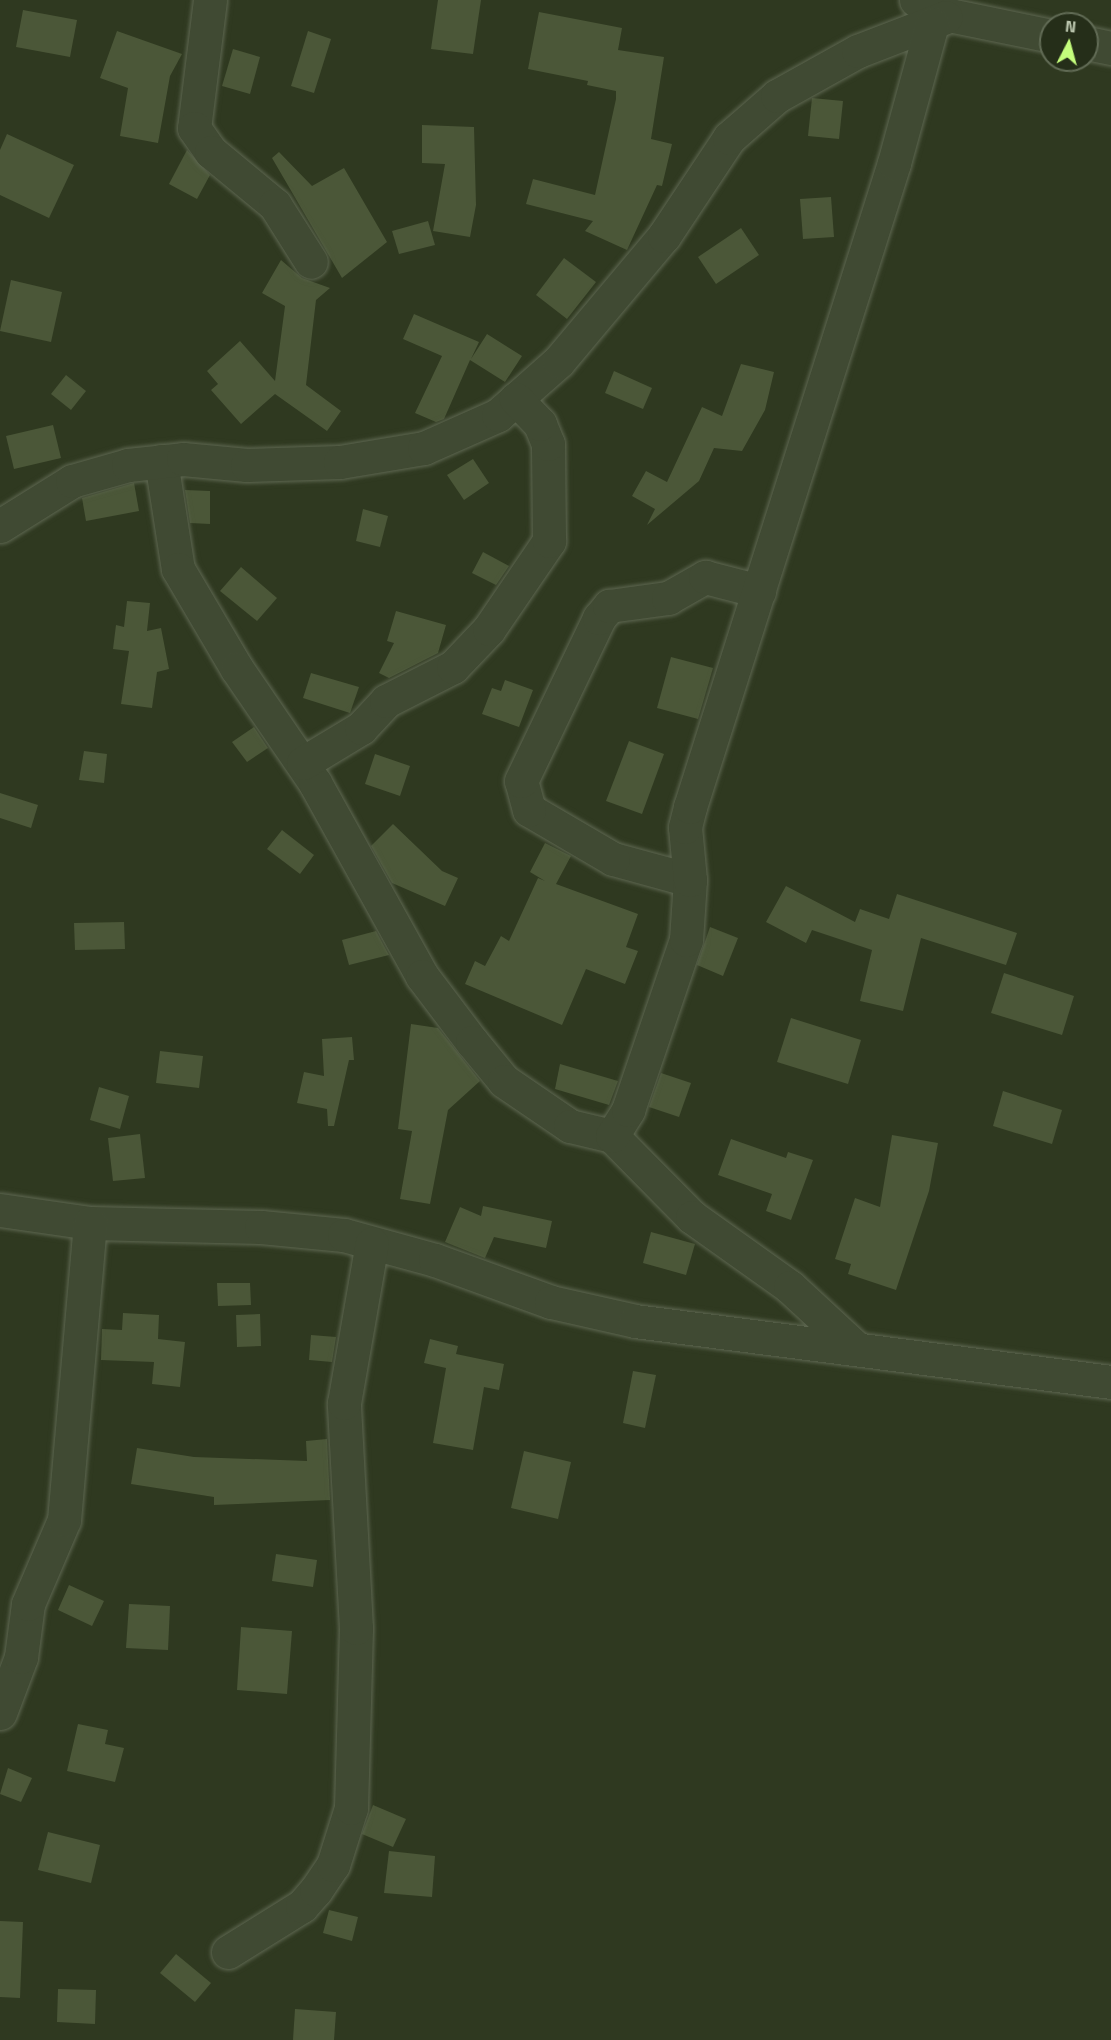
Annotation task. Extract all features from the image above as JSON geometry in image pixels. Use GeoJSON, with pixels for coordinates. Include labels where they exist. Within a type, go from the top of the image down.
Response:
{"type":"FeatureCollection","features":[{"type":"Feature","properties":{"kind":"street"},"geometry":{"type":"LineString","coordinates":[[210,0],[194,128],[211,152],[275,205],[311,262]]}},
{"type":"Feature","properties":{"kind":"street"},"geometry":{"type":"LineString","coordinates":[[0,526],[72,481],[161,461],[340,462],[424,448],[498,415],[560,361],[664,236],[729,138],[787,90],[932,13],[1039,34]]}},
{"type":"Feature","properties":{"kind":"street"},"geometry":{"type":"LineString","coordinates":[[612,1136],[628,1110],[686,940],[690,880],[685,827],[894,163],[932,13]]}},
{"type":"Feature","properties":{"kind":"street"},"geometry":{"type":"LineString","coordinates":[[303,763],[361,728],[386,701],[453,667],[489,629],[549,541],[548,444],[540,424],[516,399]]}},
{"type":"Feature","properties":{"kind":"street"},"geometry":{"type":"LineString","coordinates":[[161,461],[178,569],[237,669],[303,763],[422,976],[472,1042],[504,1081],[570,1126],[612,1136],[692,1217],[790,1287],[856,1348]]}},
{"type":"Feature","properties":{"kind":"street"},"geometry":{"type":"LineString","coordinates":[[690,880],[612,859],[529,810],[521,781],[599,618],[609,606],[668,598],[705,578],[759,591]]}},
{"type":"Feature","properties":{"kind":"street"},"geometry":{"type":"LineString","coordinates":[[0,1210],[90,1223],[261,1227],[372,1243],[551,1302],[635,1321],[1111,1382]]}},
{"type":"Feature","properties":{"kind":"street"},"geometry":{"type":"LineString","coordinates":[[0,1713],[21,1658],[28,1604],[64,1520],[90,1223]]}},
{"type":"Feature","properties":{"kind":"street"},"geometry":{"type":"LineString","coordinates":[[228,1952],[302,1906],[316,1890],[336,1856],[351,1808],[357,1628],[344,1403],[372,1243]]}},
{"type":"Feature","properties":{"kind":"building"},"geometry":{"type":"Polygon","coordinates":[[[438,0],[481,0],[473,54],[431,49],[438,0]]]}},
{"type":"Feature","properties":{"kind":"building"},"geometry":{"type":"Polygon","coordinates":[[[23,10],[77,20],[70,57],[16,47],[23,10]]]}},
{"type":"Feature","properties":{"kind":"building"},"geometry":{"type":"Polygon","coordinates":[[[539,12],[622,28],[618,50],[664,57],[651,139],[672,144],[662,186],[657,185],[627,250],[585,231],[593,221],[526,204],[533,179],[595,195],[616,99],[616,91],[587,85],[588,81],[528,69],[539,12]]]}},
{"type":"Feature","properties":{"kind":"building"},"geometry":{"type":"Polygon","coordinates":[[[117,31],[182,54],[170,76],[158,143],[120,136],[128,88],[100,78],[117,31]]]}},
{"type":"Feature","properties":{"kind":"building"},"geometry":{"type":"Polygon","coordinates":[[[308,31],[331,39],[314,93],[291,86],[308,31]]]}},
{"type":"Feature","properties":{"kind":"building"},"geometry":{"type":"Polygon","coordinates":[[[233,49],[260,57],[250,94],[222,86],[233,49]]]}},
{"type":"Feature","properties":{"kind":"building"},"geometry":{"type":"Polygon","coordinates":[[[812,98],[843,101],[839,139],[808,136],[812,98]]]}},
{"type":"Feature","properties":{"kind":"building"},"geometry":{"type":"Polygon","coordinates":[[[422,125],[474,127],[476,205],[470,237],[433,231],[445,164],[422,163],[422,125]]]}},
{"type":"Feature","properties":{"kind":"building"},"geometry":{"type":"Polygon","coordinates":[[[7,134],[74,165],[49,218],[0,195],[0,150],[7,134]]]}},
{"type":"Feature","properties":{"kind":"building"},"geometry":{"type":"Polygon","coordinates":[[[187,150],[210,175],[197,199],[169,184],[187,150]]]}},
{"type":"Feature","properties":{"kind":"building"},"geometry":{"type":"Polygon","coordinates":[[[279,152],[312,186],[344,168],[387,242],[342,278],[272,158],[279,152]]]}},
{"type":"Feature","properties":{"kind":"building"},"geometry":{"type":"Polygon","coordinates":[[[831,197],[834,237],[803,239],[800,199],[831,197]]]}},
{"type":"Feature","properties":{"kind":"building"},"geometry":{"type":"Polygon","coordinates":[[[428,221],[435,245],[399,254],[392,231],[428,221]]]}},
{"type":"Feature","properties":{"kind":"building"},"geometry":{"type":"Polygon","coordinates":[[[741,228],[759,255],[716,284],[698,257],[741,228]]]}},
{"type":"Feature","properties":{"kind":"building"},"geometry":{"type":"Polygon","coordinates":[[[564,258],[596,282],[567,319],[536,295],[564,258]]]}},
{"type":"Feature","properties":{"kind":"building"},"geometry":{"type":"Polygon","coordinates":[[[281,260],[302,278],[330,288],[316,300],[306,385],[341,411],[327,431],[275,394],[241,424],[211,390],[218,384],[207,371],[240,341],[275,381],[285,306],[262,293],[281,260]]]}},
{"type":"Feature","properties":{"kind":"building"},"geometry":{"type":"Polygon","coordinates":[[[11,280],[62,292],[51,342],[0,331],[11,280]]]}},
{"type":"Feature","properties":{"kind":"building"},"geometry":{"type":"Polygon","coordinates":[[[414,314],[479,342],[471,359],[487,334],[522,356],[505,382],[470,360],[444,419],[436,422],[415,413],[442,356],[403,339],[414,314]]]}},
{"type":"Feature","properties":{"kind":"building"},"geometry":{"type":"Polygon","coordinates":[[[741,364],[774,372],[765,410],[742,451],[714,448],[699,481],[647,525],[655,509],[632,496],[646,471],[667,482],[702,407],[722,416],[741,364]]]}},
{"type":"Feature","properties":{"kind":"building"},"geometry":{"type":"Polygon","coordinates":[[[614,371],[652,388],[643,409],[605,393],[614,371]]]}},
{"type":"Feature","properties":{"kind":"building"},"geometry":{"type":"Polygon","coordinates":[[[66,375],[86,391],[71,410],[51,394],[66,375]]]}},
{"type":"Feature","properties":{"kind":"building"},"geometry":{"type":"Polygon","coordinates":[[[53,425],[61,458],[14,469],[6,436],[53,425]]]}},
{"type":"Feature","properties":{"kind":"building"},"geometry":{"type":"Polygon","coordinates":[[[473,459],[489,483],[464,500],[447,475],[473,459]]]}},
{"type":"Feature","properties":{"kind":"building"},"geometry":{"type":"Polygon","coordinates":[[[134,483],[139,511],[86,521],[82,498],[134,483]]]}},
{"type":"Feature","properties":{"kind":"building"},"geometry":{"type":"Polygon","coordinates":[[[185,490],[210,491],[210,524],[190,523],[185,490]]]}},
{"type":"Feature","properties":{"kind":"building"},"geometry":{"type":"Polygon","coordinates":[[[363,509],[388,516],[380,547],[356,541],[363,509]]]}},
{"type":"Feature","properties":{"kind":"building"},"geometry":{"type":"Polygon","coordinates":[[[483,552],[509,566],[496,585],[472,573],[483,552]]]}},
{"type":"Feature","properties":{"kind":"building"},"geometry":{"type":"Polygon","coordinates":[[[241,567],[277,598],[257,621],[220,591],[241,567]]]}},
{"type":"Feature","properties":{"kind":"building"},"geometry":{"type":"Polygon","coordinates":[[[127,601],[150,603],[147,631],[161,628],[169,669],[157,672],[152,708],[121,704],[129,651],[113,649],[116,625],[124,627],[127,601]]]}},
{"type":"Feature","properties":{"kind":"building"},"geometry":{"type":"Polygon","coordinates":[[[396,611],[446,625],[438,653],[389,678],[379,673],[394,643],[387,641],[396,611]]]}},
{"type":"Feature","properties":{"kind":"building"},"geometry":{"type":"Polygon","coordinates":[[[671,657],[713,668],[698,719],[657,708],[671,657]]]}},
{"type":"Feature","properties":{"kind":"building"},"geometry":{"type":"Polygon","coordinates":[[[311,673],[359,687],[350,713],[303,698],[311,673]]]}},
{"type":"Feature","properties":{"kind":"building"},"geometry":{"type":"Polygon","coordinates":[[[505,680],[533,690],[519,727],[482,714],[492,688],[501,691],[505,680]]]}},
{"type":"Feature","properties":{"kind":"building"},"geometry":{"type":"Polygon","coordinates":[[[254,727],[268,748],[247,762],[232,742],[254,727]]]}},
{"type":"Feature","properties":{"kind":"building"},"geometry":{"type":"Polygon","coordinates":[[[629,741],[664,754],[642,814],[606,801],[629,741]]]}},
{"type":"Feature","properties":{"kind":"building"},"geometry":{"type":"Polygon","coordinates":[[[84,751],[107,754],[104,783],[79,780],[84,751]]]}},
{"type":"Feature","properties":{"kind":"building"},"geometry":{"type":"Polygon","coordinates":[[[375,754],[410,766],[400,796],[365,784],[375,754]]]}},
{"type":"Feature","properties":{"kind":"building"},"geometry":{"type":"Polygon","coordinates":[[[0,793],[38,805],[31,828],[0,818],[0,793]]]}},
{"type":"Feature","properties":{"kind":"building"},"geometry":{"type":"Polygon","coordinates":[[[393,824],[442,871],[458,878],[445,906],[392,883],[371,846],[393,824]]]}},
{"type":"Feature","properties":{"kind":"building"},"geometry":{"type":"Polygon","coordinates":[[[282,830],[314,855],[300,874],[267,849],[282,830]]]}},
{"type":"Feature","properties":{"kind":"building"},"geometry":{"type":"Polygon","coordinates":[[[545,843],[571,856],[556,884],[638,914],[626,947],[638,951],[625,984],[586,969],[562,1025],[465,984],[475,961],[485,966],[501,936],[509,941],[538,878],[545,881],[530,872],[545,843]]]}},
{"type":"Feature","properties":{"kind":"building"},"geometry":{"type":"Polygon","coordinates":[[[786,886],[855,922],[860,909],[889,919],[897,894],[1017,933],[1006,965],[921,938],[903,1011],[860,1001],[872,950],[812,930],[806,943],[766,922],[786,886]]]}},
{"type":"Feature","properties":{"kind":"building"},"geometry":{"type":"Polygon","coordinates":[[[124,922],[125,949],[75,950],[74,923],[124,922]]]}},
{"type":"Feature","properties":{"kind":"building"},"geometry":{"type":"Polygon","coordinates":[[[710,927],[738,938],[723,976],[697,965],[710,927]]]}},
{"type":"Feature","properties":{"kind":"building"},"geometry":{"type":"Polygon","coordinates":[[[376,931],[389,955],[349,965],[342,940],[376,931]]]}},
{"type":"Feature","properties":{"kind":"building"},"geometry":{"type":"Polygon","coordinates":[[[1004,973],[1074,996],[1062,1035],[991,1013],[1004,973]]]}},
{"type":"Feature","properties":{"kind":"building"},"geometry":{"type":"Polygon","coordinates":[[[791,1018],[861,1040],[848,1084],[777,1062],[791,1018]]]}},
{"type":"Feature","properties":{"kind":"building"},"geometry":{"type":"Polygon","coordinates":[[[411,1024],[438,1028],[480,1081],[448,1110],[430,1204],[400,1199],[412,1131],[398,1129],[411,1024]]]}},
{"type":"Feature","properties":{"kind":"building"},"geometry":{"type":"Polygon","coordinates":[[[352,1037],[354,1060],[349,1060],[334,1126],[328,1126],[327,1109],[297,1103],[304,1072],[324,1076],[322,1039],[352,1037]]]}},
{"type":"Feature","properties":{"kind":"building"},"geometry":{"type":"Polygon","coordinates":[[[160,1051],[203,1056],[199,1088],[156,1083],[160,1051]]]}},
{"type":"Feature","properties":{"kind":"building"},"geometry":{"type":"Polygon","coordinates":[[[560,1064],[618,1081],[609,1105],[555,1089],[560,1064]]]}},
{"type":"Feature","properties":{"kind":"building"},"geometry":{"type":"Polygon","coordinates":[[[661,1073],[691,1083],[679,1117],[649,1107],[661,1073]]]}},
{"type":"Feature","properties":{"kind":"building"},"geometry":{"type":"Polygon","coordinates":[[[99,1087],[129,1096],[120,1129],[90,1120],[99,1087]]]}},
{"type":"Feature","properties":{"kind":"building"},"geometry":{"type":"Polygon","coordinates":[[[1003,1091],[1062,1110],[1052,1144],[993,1126],[1003,1091]]]}},
{"type":"Feature","properties":{"kind":"building"},"geometry":{"type":"Polygon","coordinates":[[[140,1134],[145,1178],[113,1181],[108,1138],[140,1134]]]}},
{"type":"Feature","properties":{"kind":"building"},"geometry":{"type":"Polygon","coordinates":[[[892,1135],[938,1143],[929,1191],[896,1290],[848,1274],[851,1264],[835,1259],[855,1198],[880,1207],[892,1135]]]}},
{"type":"Feature","properties":{"kind":"building"},"geometry":{"type":"Polygon","coordinates":[[[731,1139],[786,1158],[788,1152],[813,1160],[791,1220],[766,1211],[772,1194],[718,1175],[731,1139]]]}},
{"type":"Feature","properties":{"kind":"building"},"geometry":{"type":"Polygon","coordinates":[[[483,1206],[552,1221],[546,1248],[494,1237],[485,1258],[445,1242],[460,1207],[481,1216],[483,1206]]]}},
{"type":"Feature","properties":{"kind":"building"},"geometry":{"type":"Polygon","coordinates":[[[651,1232],[695,1244],[686,1275],[643,1263],[651,1232]]]}},
{"type":"Feature","properties":{"kind":"building"},"geometry":{"type":"Polygon","coordinates":[[[217,1283],[250,1283],[251,1305],[218,1306],[217,1283]]]}},
{"type":"Feature","properties":{"kind":"building"},"geometry":{"type":"Polygon","coordinates":[[[123,1313],[159,1315],[158,1339],[185,1342],[180,1387],[152,1384],[154,1362],[101,1360],[102,1329],[122,1330],[123,1313]]]}},
{"type":"Feature","properties":{"kind":"building"},"geometry":{"type":"Polygon","coordinates":[[[260,1314],[261,1346],[237,1347],[236,1315],[260,1314]]]}},
{"type":"Feature","properties":{"kind":"building"},"geometry":{"type":"Polygon","coordinates":[[[311,1335],[336,1337],[332,1362],[309,1360],[311,1335]]]}},
{"type":"Feature","properties":{"kind":"building"},"geometry":{"type":"Polygon","coordinates":[[[430,1339],[458,1346],[456,1354],[504,1364],[499,1390],[484,1387],[473,1450],[433,1443],[446,1368],[424,1363],[430,1339]]]}},
{"type":"Feature","properties":{"kind":"building"},"geometry":{"type":"Polygon","coordinates":[[[633,1371],[656,1375],[645,1428],[623,1423],[633,1371]]]}},
{"type":"Feature","properties":{"kind":"building"},"geometry":{"type":"Polygon","coordinates":[[[327,1439],[330,1500],[214,1505],[214,1497],[131,1484],[137,1448],[194,1457],[307,1461],[306,1441],[327,1439]]]}},
{"type":"Feature","properties":{"kind":"building"},"geometry":{"type":"Polygon","coordinates":[[[524,1451],[571,1462],[558,1519],[511,1508],[524,1451]]]}},
{"type":"Feature","properties":{"kind":"building"},"geometry":{"type":"Polygon","coordinates":[[[276,1554],[317,1560],[313,1587],[272,1581],[276,1554]]]}},
{"type":"Feature","properties":{"kind":"building"},"geometry":{"type":"Polygon","coordinates":[[[69,1585],[104,1601],[92,1626],[58,1610],[69,1585]]]}},
{"type":"Feature","properties":{"kind":"building"},"geometry":{"type":"Polygon","coordinates":[[[129,1604],[170,1606],[168,1650],[126,1648],[129,1604]]]}},
{"type":"Feature","properties":{"kind":"building"},"geometry":{"type":"Polygon","coordinates":[[[241,1627],[292,1631],[287,1694],[237,1690],[241,1627]]]}},
{"type":"Feature","properties":{"kind":"building"},"geometry":{"type":"Polygon","coordinates":[[[78,1724],[108,1730],[105,1744],[124,1748],[115,1782],[67,1771],[78,1724]]]}},
{"type":"Feature","properties":{"kind":"building"},"geometry":{"type":"Polygon","coordinates":[[[8,1768],[32,1778],[21,1802],[0,1794],[8,1768]]]}},
{"type":"Feature","properties":{"kind":"building"},"geometry":{"type":"Polygon","coordinates":[[[373,1805],[406,1819],[393,1847],[362,1834],[373,1805]]]}},
{"type":"Feature","properties":{"kind":"building"},"geometry":{"type":"Polygon","coordinates":[[[48,1832],[100,1845],[91,1883],[38,1870],[48,1832]]]}},
{"type":"Feature","properties":{"kind":"building"},"geometry":{"type":"Polygon","coordinates":[[[389,1851],[435,1856],[432,1897],[384,1893],[389,1851]]]}},
{"type":"Feature","properties":{"kind":"building"},"geometry":{"type":"Polygon","coordinates":[[[329,1910],[358,1917],[352,1941],[323,1933],[329,1910]]]}},
{"type":"Feature","properties":{"kind":"building"},"geometry":{"type":"Polygon","coordinates":[[[0,1921],[23,1922],[20,1998],[0,1997],[0,1921]]]}},
{"type":"Feature","properties":{"kind":"building"},"geometry":{"type":"Polygon","coordinates":[[[176,1954],[211,1983],[195,2002],[160,1973],[176,1954]]]}},
{"type":"Feature","properties":{"kind":"building"},"geometry":{"type":"Polygon","coordinates":[[[58,1989],[96,1990],[95,2024],[57,2022],[58,1989]]]}},
{"type":"Feature","properties":{"kind":"building"},"geometry":{"type":"Polygon","coordinates":[[[295,2009],[336,2012],[334,2040],[293,2040],[295,2009]]]}}]}
